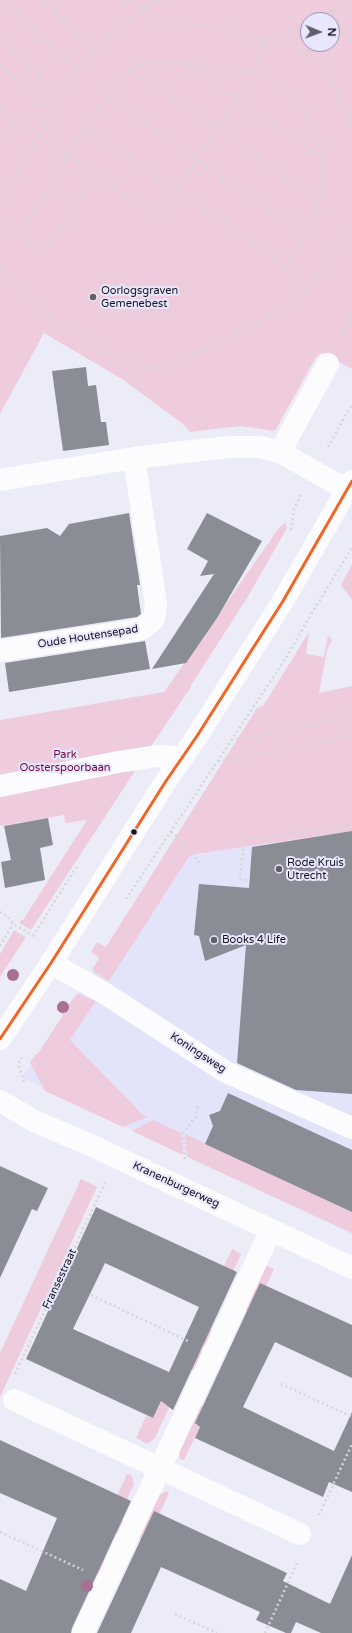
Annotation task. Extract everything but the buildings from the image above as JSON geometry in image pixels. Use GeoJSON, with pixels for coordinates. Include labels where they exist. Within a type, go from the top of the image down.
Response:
{"type":"FeatureCollection","features":[{"type":"Feature","properties":{"kind":"street"},"geometry":{"type":"LineString","coordinates":[[280,452],[328,364]]}},
{"type":"Feature","properties":{"kind":"street"},"geometry":{"type":"LineString","coordinates":[[0,480],[134,458],[230,447],[260,447],[280,452],[314,472],[350,486],[283,601],[51,963],[0,1039]]}},
{"type":"Feature","properties":{"kind":"street","name":"Oude Houtensepad"},"geometry":{"type":"LineString","coordinates":[[0,650],[142,629],[154,619],[156,604],[134,458]]}},
{"type":"Feature","properties":{"kind":"street"},"geometry":{"type":"LineString","coordinates":[[0,786],[118,762],[157,756],[183,757]]}},
{"type":"Feature","properties":{"kind":"street","name":"Koningsweg"},"geometry":{"type":"LineString","coordinates":[[51,963],[104,993],[226,1072],[352,1128]]}},
{"type":"Feature","properties":{"kind":"street","name":"Kranenburgerweg"},"geometry":{"type":"LineString","coordinates":[[0,1101],[36,1122],[92,1146],[352,1268]]}},
{"type":"Feature","properties":{"kind":"street"},"geometry":{"type":"LineString","coordinates":[[83,1633],[106,1580],[271,1230]]}},
{"type":"Feature","properties":{"kind":"street"},"geometry":{"type":"LineString","coordinates":[[14,1400],[300,1534]]}},
{"type":"Feature","properties":{"kind":"path"},"geometry":{"type":"LineString","coordinates":[[1,0],[77,70]]}},
{"type":"Feature","properties":{"kind":"path"},"geometry":{"type":"LineString","coordinates":[[41,0],[95,49]]}},
{"type":"Feature","properties":{"kind":"path"},"geometry":{"type":"LineString","coordinates":[[54,12],[61,0]]}},
{"type":"Feature","properties":{"kind":"path"},"geometry":{"type":"LineString","coordinates":[[121,0],[134,4],[166,21],[230,28],[265,43]]}},
{"type":"Feature","properties":{"kind":"path"},"geometry":{"type":"LineString","coordinates":[[144,0],[144,9]]}},
{"type":"Feature","properties":{"kind":"path"},"geometry":{"type":"LineString","coordinates":[[0,202],[39,137],[60,96],[77,70],[95,49],[119,28],[144,9],[160,0],[164,0]]}},
{"type":"Feature","properties":{"kind":"path"},"geometry":{"type":"LineString","coordinates":[[352,0],[330,11],[352,43]]}},
{"type":"Feature","properties":{"kind":"path"},"geometry":{"type":"LineString","coordinates":[[0,106],[13,118],[39,137],[160,219],[196,159],[253,71],[265,43],[300,26]]}},
{"type":"Feature","properties":{"kind":"path"},"geometry":{"type":"LineString","coordinates":[[285,33],[324,73],[337,91],[352,128]]}},
{"type":"Feature","properties":{"kind":"path"},"geometry":{"type":"LineString","coordinates":[[0,40],[60,96]]}},
{"type":"Feature","properties":{"kind":"path"},"geometry":{"type":"LineString","coordinates":[[20,235],[65,162],[65,154],[86,128],[120,78],[137,64],[156,61],[182,62],[229,73],[253,71],[265,74],[298,103],[314,128],[320,157],[322,184],[314,220],[284,269]]}},
{"type":"Feature","properties":{"kind":"path"},"geometry":{"type":"LineString","coordinates":[[182,62],[320,157]]}},
{"type":"Feature","properties":{"kind":"path"},"geometry":{"type":"LineString","coordinates":[[0,64],[40,101],[53,109]]}},
{"type":"Feature","properties":{"kind":"path"},"geometry":{"type":"LineString","coordinates":[[130,70],[319,200]]}},
{"type":"Feature","properties":{"kind":"path"},"geometry":{"type":"LineString","coordinates":[[107,97],[298,230],[307,233]]}},
{"type":"Feature","properties":{"kind":"path"},"geometry":{"type":"LineString","coordinates":[[0,139],[13,118]]}},
{"type":"Feature","properties":{"kind":"path"},"geometry":{"type":"LineString","coordinates":[[86,128],[266,251],[284,269],[301,293]]}},
{"type":"Feature","properties":{"kind":"path"},"geometry":{"type":"LineString","coordinates":[[0,222],[46,251],[94,174]]}},
{"type":"Feature","properties":{"kind":"path"},"geometry":{"type":"LineString","coordinates":[[0,267],[26,300],[71,332],[130,366],[153,368],[180,360],[214,346],[268,318],[301,293],[321,272],[338,250],[352,226]]}},
{"type":"Feature","properties":{"kind":"path"},"geometry":{"type":"LineString","coordinates":[[290,535],[294,508],[352,404]]}},
{"type":"Feature","properties":{"kind":"path"},"geometry":{"type":"LineString","coordinates":[[123,904],[286,658],[352,548]]}},
{"type":"Feature","properties":{"kind":"path"},"geometry":{"type":"LineString","coordinates":[[226,742],[352,717]]}},
{"type":"Feature","properties":{"kind":"path"},"geometry":{"type":"LineString","coordinates":[[217,761],[352,736]]}},
{"type":"Feature","properties":{"kind":"path"},"geometry":{"type":"LineString","coordinates":[[247,880],[241,879],[240,875],[244,842],[246,839],[352,824]]}},
{"type":"Feature","properties":{"kind":"path"},"geometry":{"type":"LineString","coordinates":[[170,832],[177,836],[201,865]]}},
{"type":"Feature","properties":{"kind":"path"},"geometry":{"type":"LineString","coordinates":[[33,936],[79,863]]}},
{"type":"Feature","properties":{"kind":"path"},"geometry":{"type":"LineString","coordinates":[[0,912],[8,918],[12,924],[28,933]]}},
{"type":"Feature","properties":{"kind":"path"},"geometry":{"type":"LineString","coordinates":[[0,946],[12,924]]}},
{"type":"Feature","properties":{"kind":"path"},"geometry":{"type":"LineString","coordinates":[[26,1052],[18,1064],[26,1088]]}},
{"type":"Feature","properties":{"kind":"path"},"geometry":{"type":"LineString","coordinates":[[178,1159],[185,1162],[183,1134],[196,1116],[198,1104]]}},
{"type":"Feature","properties":{"kind":"path","name":"Fransestraat"},"geometry":{"type":"LineString","coordinates":[[15,1375],[105,1183],[98,1180]]}},
{"type":"Feature","properties":{"kind":"path"},"geometry":{"type":"LineString","coordinates":[[91,1296],[212,1353]]}},
{"type":"Feature","properties":{"kind":"path"},"geometry":{"type":"LineString","coordinates":[[281,1384],[352,1417]]}},
{"type":"Feature","properties":{"kind":"path"},"geometry":{"type":"LineString","coordinates":[[0,1532],[106,1580]]}},
{"type":"Feature","properties":{"kind":"path"},"geometry":{"type":"LineString","coordinates":[[175,1614],[218,1633]]}},
{"type":"Feature","properties":{"kind":"shaded area"},"geometry":{"type":"Polygon","coordinates":[[[352,831],[352,1234],[22,1078],[169,858],[352,831]]]}},
{"type":"Feature","properties":{"kind":"green space"},"geometry":{"type":"Polygon","coordinates":[[[0,0],[352,0],[352,369],[322,353],[316,357],[275,431],[240,426],[190,432],[183,424],[122,379],[44,333],[0,414],[0,0]]]}},
{"type":"Feature","properties":{"kind":"green space","name":"Park Oosterspoorbaan"},"geometry":{"type":"Polygon","coordinates":[[[285,523],[287,528],[247,598],[191,687],[31,930],[19,923],[23,920],[87,820],[65,823],[64,815],[0,826],[0,720],[164,692],[279,528],[285,523]]]}},
{"type":"Feature","properties":{"kind":"green space"},"geometry":{"type":"Polygon","coordinates":[[[352,564],[352,600],[341,585],[352,564]]]}},
{"type":"Feature","properties":{"kind":"green space"},"geometry":{"type":"Polygon","coordinates":[[[309,632],[306,654],[324,657],[328,635],[332,640],[327,650],[319,693],[352,686],[352,831],[190,855],[109,981],[92,970],[99,958],[91,952],[97,942],[106,947],[257,708],[263,706],[309,632]]]}},
{"type":"Feature","properties":{"kind":"green space"},"geometry":{"type":"Polygon","coordinates":[[[14,930],[26,937],[0,977],[0,954],[14,930]]]}},
{"type":"Feature","properties":{"kind":"green space"},"geometry":{"type":"Polygon","coordinates":[[[77,994],[96,1001],[70,1040],[143,1115],[147,1117],[123,1127],[45,1091],[30,1062],[36,1054],[37,1055],[63,1015],[56,1010],[62,1000],[68,1005],[77,994]]]}},
{"type":"Feature","properties":{"kind":"green space"},"geometry":{"type":"Polygon","coordinates":[[[153,1120],[181,1133],[183,1155],[132,1131],[153,1120]]]}},
{"type":"Feature","properties":{"kind":"green space"},"geometry":{"type":"Polygon","coordinates":[[[185,1134],[352,1212],[352,1233],[187,1157],[185,1134]]]}},
{"type":"Feature","properties":{"kind":"green space"},"geometry":{"type":"Polygon","coordinates":[[[81,1179],[97,1187],[0,1397],[0,1353],[81,1179]]]}},
{"type":"Feature","properties":{"kind":"green space"},"geometry":{"type":"Polygon","coordinates":[[[232,1249],[241,1254],[207,1328],[212,1331],[206,1347],[192,1340],[206,1304],[232,1249]]]}},
{"type":"Feature","properties":{"kind":"green space"},"geometry":{"type":"Polygon","coordinates":[[[265,1265],[274,1269],[251,1318],[245,1308],[265,1265]]]}},
{"type":"Feature","properties":{"kind":"green space"},"geometry":{"type":"Polygon","coordinates":[[[188,1346],[203,1352],[194,1370],[188,1367],[155,1438],[147,1444],[136,1438],[146,1416],[153,1418],[188,1346]]]}},
{"type":"Feature","properties":{"kind":"green space"},"geometry":{"type":"Polygon","coordinates":[[[210,1405],[184,1460],[180,1459],[179,1450],[198,1407],[210,1405]]]}},
{"type":"Feature","properties":{"kind":"green space"},"geometry":{"type":"Polygon","coordinates":[[[127,1474],[132,1476],[134,1484],[119,1517],[124,1521],[118,1534],[113,1532],[100,1557],[105,1559],[101,1575],[93,1572],[110,1511],[127,1474]]]}},
{"type":"Feature","properties":{"kind":"green space"},"geometry":{"type":"Polygon","coordinates":[[[166,1491],[169,1493],[145,1546],[138,1537],[159,1495],[166,1491]]]}},
{"type":"Feature","properties":{"kind":"transit line"},"geometry":{"type":"LineString","coordinates":[[0,1039],[51,963],[166,781],[197,736],[283,601],[352,481]]}},
{"type":"Feature","properties":{"kind":"place","name":"Oorlogsgraven Gemenebest"},"geometry":{"type":"Point","coordinates":[93,297]}},
{"type":"Feature","properties":{"kind":"place","name":"Rode Kruis Utrecht"},"geometry":{"type":"Point","coordinates":[279,869]}},
{"type":"Feature","properties":{"kind":"place","name":"Books 4 Life"},"geometry":{"type":"Point","coordinates":[214,940]}}]}
